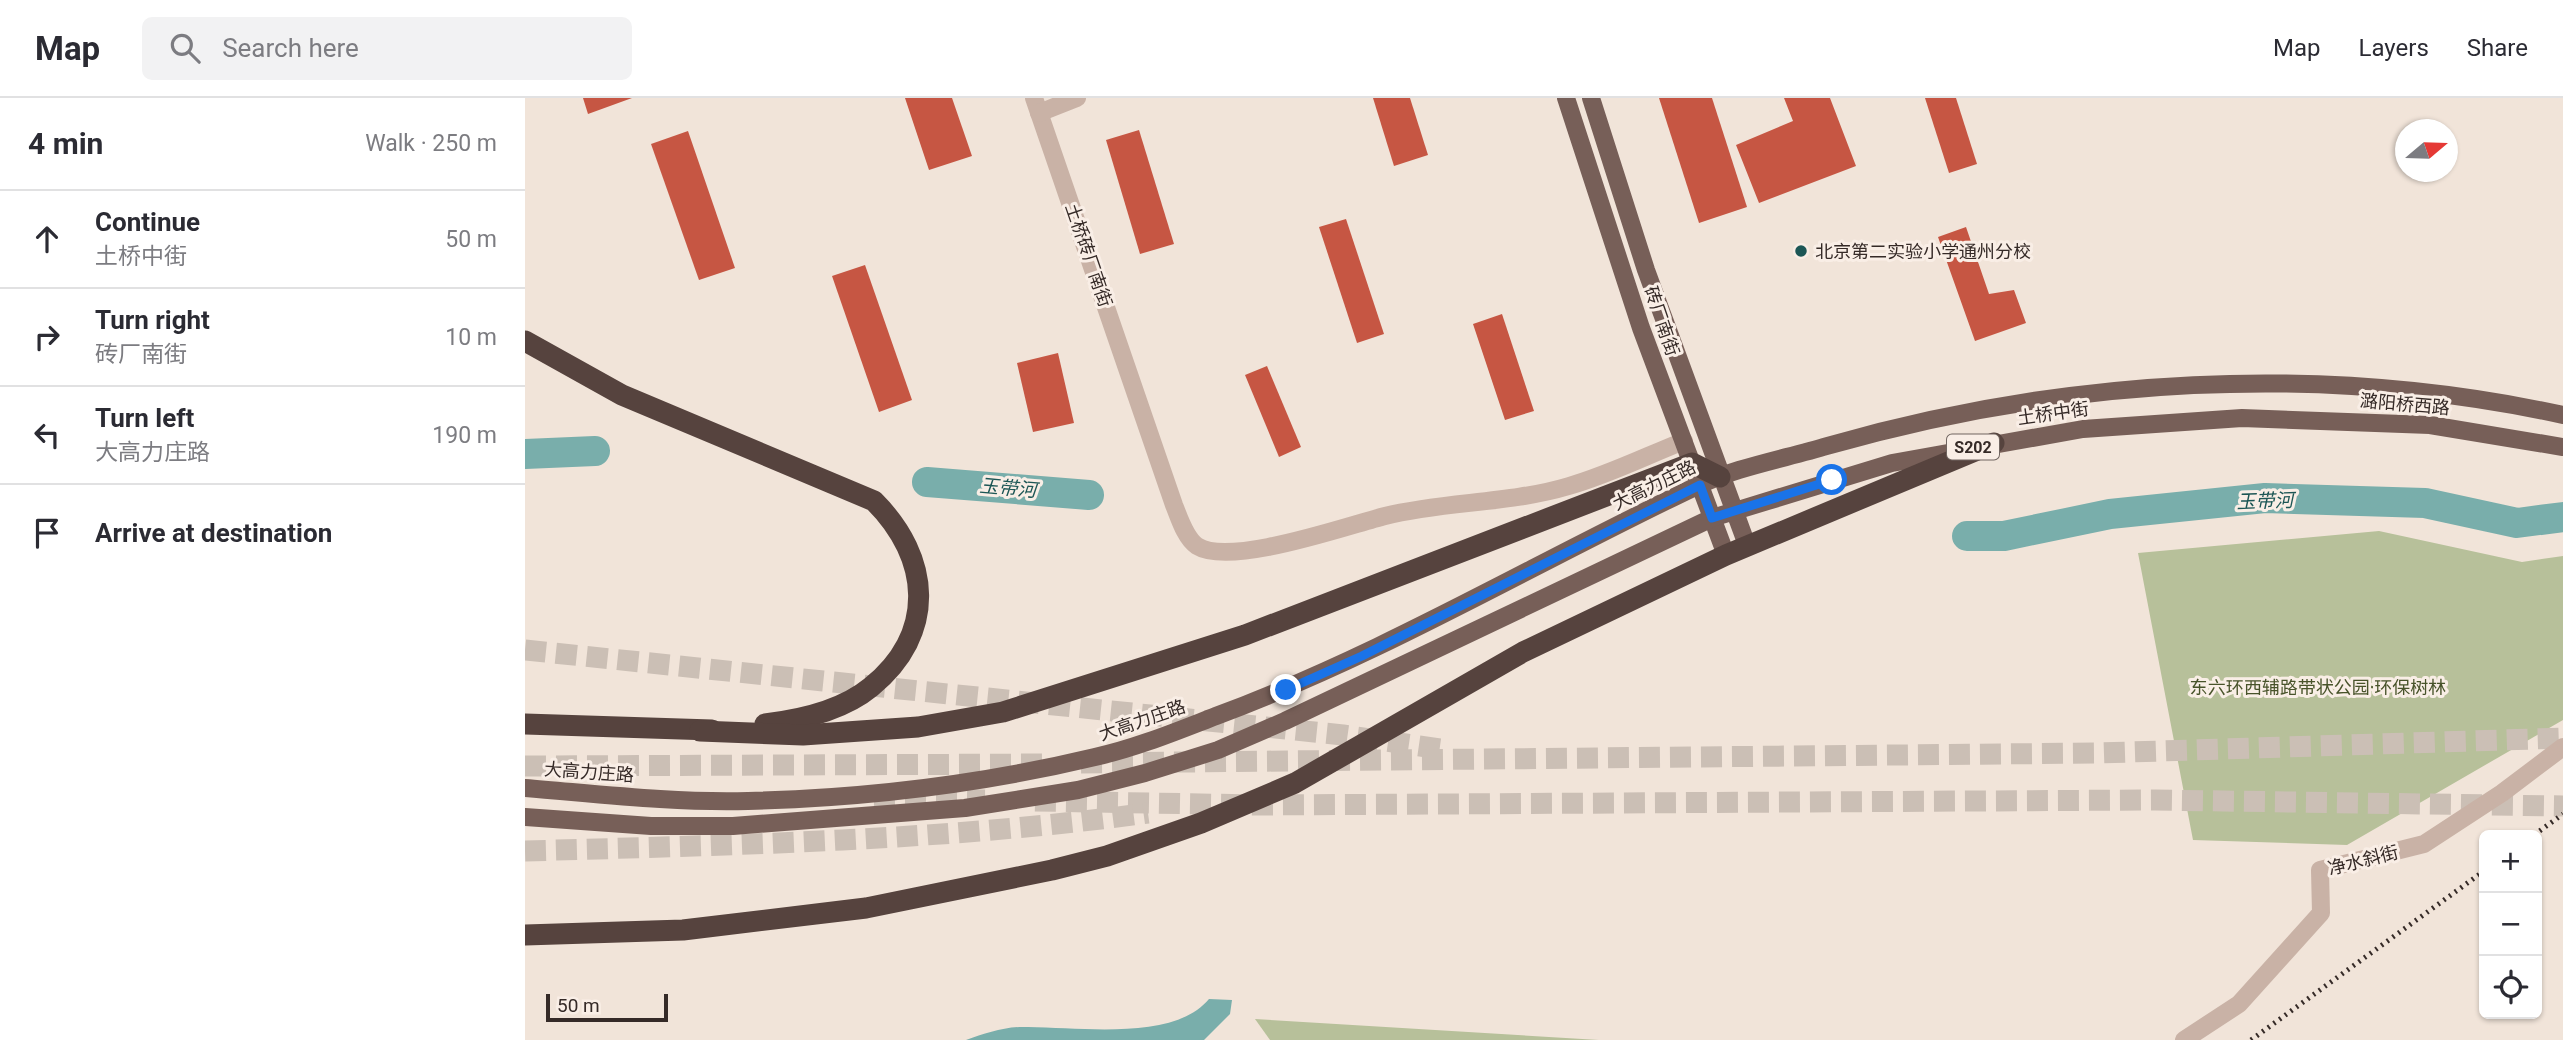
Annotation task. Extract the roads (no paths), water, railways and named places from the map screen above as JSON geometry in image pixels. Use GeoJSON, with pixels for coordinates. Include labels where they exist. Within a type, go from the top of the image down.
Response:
{"type":"FeatureCollection","features":[{"type":"Feature","properties":{"kind":"highway"},"geometry":{"type":"LineString","coordinates":[[525,341],[622,395],[874,501],[895,523],[909,547],[918,569],[916,615],[893,664],[871,687],[849,701],[796,719],[700,731]]}},
{"type":"Feature","properties":{"kind":"highway"},"geometry":{"type":"LineString","coordinates":[[525,934],[683,930],[866,908],[1107,856],[1201,823],[1295,783],[1523,652],[1747,545],[1994,443]]}},
{"type":"Feature","properties":{"kind":"highway"},"geometry":{"type":"LineString","coordinates":[[525,724],[803,735],[918,727],[1003,712],[1245,635],[1692,463],[1720,477]]}},
{"type":"Feature","properties":{"kind":"main road","name":"砖厂南街"},"geometry":{"type":"LineString","coordinates":[[1566,98],[1641,328],[1726,555]]}},
{"type":"Feature","properties":{"kind":"main road","name":"砖厂南街"},"geometry":{"type":"LineString","coordinates":[[1591,98],[1646,270],[1747,545]]}},
{"type":"Feature","properties":{"kind":"main road","name":"潞阳桥西路"},"geometry":{"type":"LineString","coordinates":[[1720,477],[1897,426],[2076,395],[2158,387],[2242,383],[2343,385],[2433,393],[2563,415]]}},
{"type":"Feature","properties":{"kind":"main road","name":"潞阳桥西路"},"geometry":{"type":"LineString","coordinates":[[2242,418],[2430,425],[2563,447]]}},
{"type":"Feature","properties":{"kind":"main road","name":"土桥中街"},"geometry":{"type":"LineString","coordinates":[[1712,518],[1892,463],[1994,443],[2110,426],[2242,418]]}},
{"type":"Feature","properties":{"kind":"main road","name":"大高力庄路"},"geometry":{"type":"LineString","coordinates":[[525,788],[653,798],[758,801],[867,794],[963,782],[1099,757],[1286,690],[1362,656],[1720,477]]}},
{"type":"Feature","properties":{"kind":"main road"},"geometry":{"type":"LineString","coordinates":[[525,817],[651,826],[816,822],[965,808],[1078,790],[1218,750],[1285,721],[1712,518]]}},
{"type":"Feature","properties":{"kind":"street"},"geometry":{"type":"LineString","coordinates":[[1037,106],[1077,98]]}},
{"type":"Feature","properties":{"kind":"street","name":"土桥砖厂南街"},"geometry":{"type":"LineString","coordinates":[[1037,106],[1185,530],[1197,546],[1224,552],[1265,548],[1425,508],[1522,497],[1570,486],[1684,441]]}},
{"type":"Feature","properties":{"kind":"street","name":"净水斜街"},"geometry":{"type":"LineString","coordinates":[[2184,1040],[2239,1004],[2321,913],[2320,870],[2424,844],[2461,821],[2563,747]]}},
{"type":"Feature","properties":{"kind":"water"},"geometry":{"type":"Polygon","coordinates":[[[1209,999],[1232,1000],[1230,1014],[1204,1040],[966,1040],[996,1030],[1020,1027],[1128,1029],[1153,1026],[1175,1021],[1194,1012],[1209,999]]]}},
{"type":"Feature","properties":{"kind":"waterway","name":"玉带河"},"geometry":{"type":"LineString","coordinates":[[525,454],[595,451]]}},
{"type":"Feature","properties":{"kind":"waterway","name":"玉带河"},"geometry":{"type":"LineString","coordinates":[[927,482],[1089,495]]}},
{"type":"Feature","properties":{"kind":"waterway","name":"玉带河"},"geometry":{"type":"LineString","coordinates":[[1967,536],[2004,536],[2110,514],[2265,498],[2425,503],[2517,523],[2563,517]]}},
{"type":"Feature","properties":{"kind":"tunnel"},"geometry":{"type":"LineString","coordinates":[[525,650],[1343,735],[1441,749]]}},
{"type":"Feature","properties":{"kind":"tunnel"},"geometry":{"type":"LineString","coordinates":[[1081,763],[2099,753],[2563,738]]}},
{"type":"Feature","properties":{"kind":"tunnel"},"geometry":{"type":"LineString","coordinates":[[525,766],[1049,764]]}},
{"type":"Feature","properties":{"kind":"tunnel"},"geometry":{"type":"LineString","coordinates":[[874,799],[985,800]]}},
{"type":"Feature","properties":{"kind":"tunnel"},"geometry":{"type":"LineString","coordinates":[[1035,801],[1258,805],[2155,800],[2563,806]]}},
{"type":"Feature","properties":{"kind":"tunnel"},"geometry":{"type":"LineString","coordinates":[[525,851],[915,836],[1148,813]]}},
{"type":"Feature","properties":{"kind":"railway"},"geometry":{"type":"LineString","coordinates":[[2541,830],[2563,814]]}},
{"type":"Feature","properties":{"kind":"railway"},"geometry":{"type":"LineString","coordinates":[[2251,1040],[2479,875]]}},
{"type":"Feature","properties":{"kind":"place","name":"北京第二实验小学通州分校"},"geometry":{"type":"Point","coordinates":[1801,251]}},
{"type":"Feature","properties":{"kind":"park label","name":"东六环西辅路带状公园·环保树林"},"geometry":{"type":"Point","coordinates":[2318,687]}}]}
